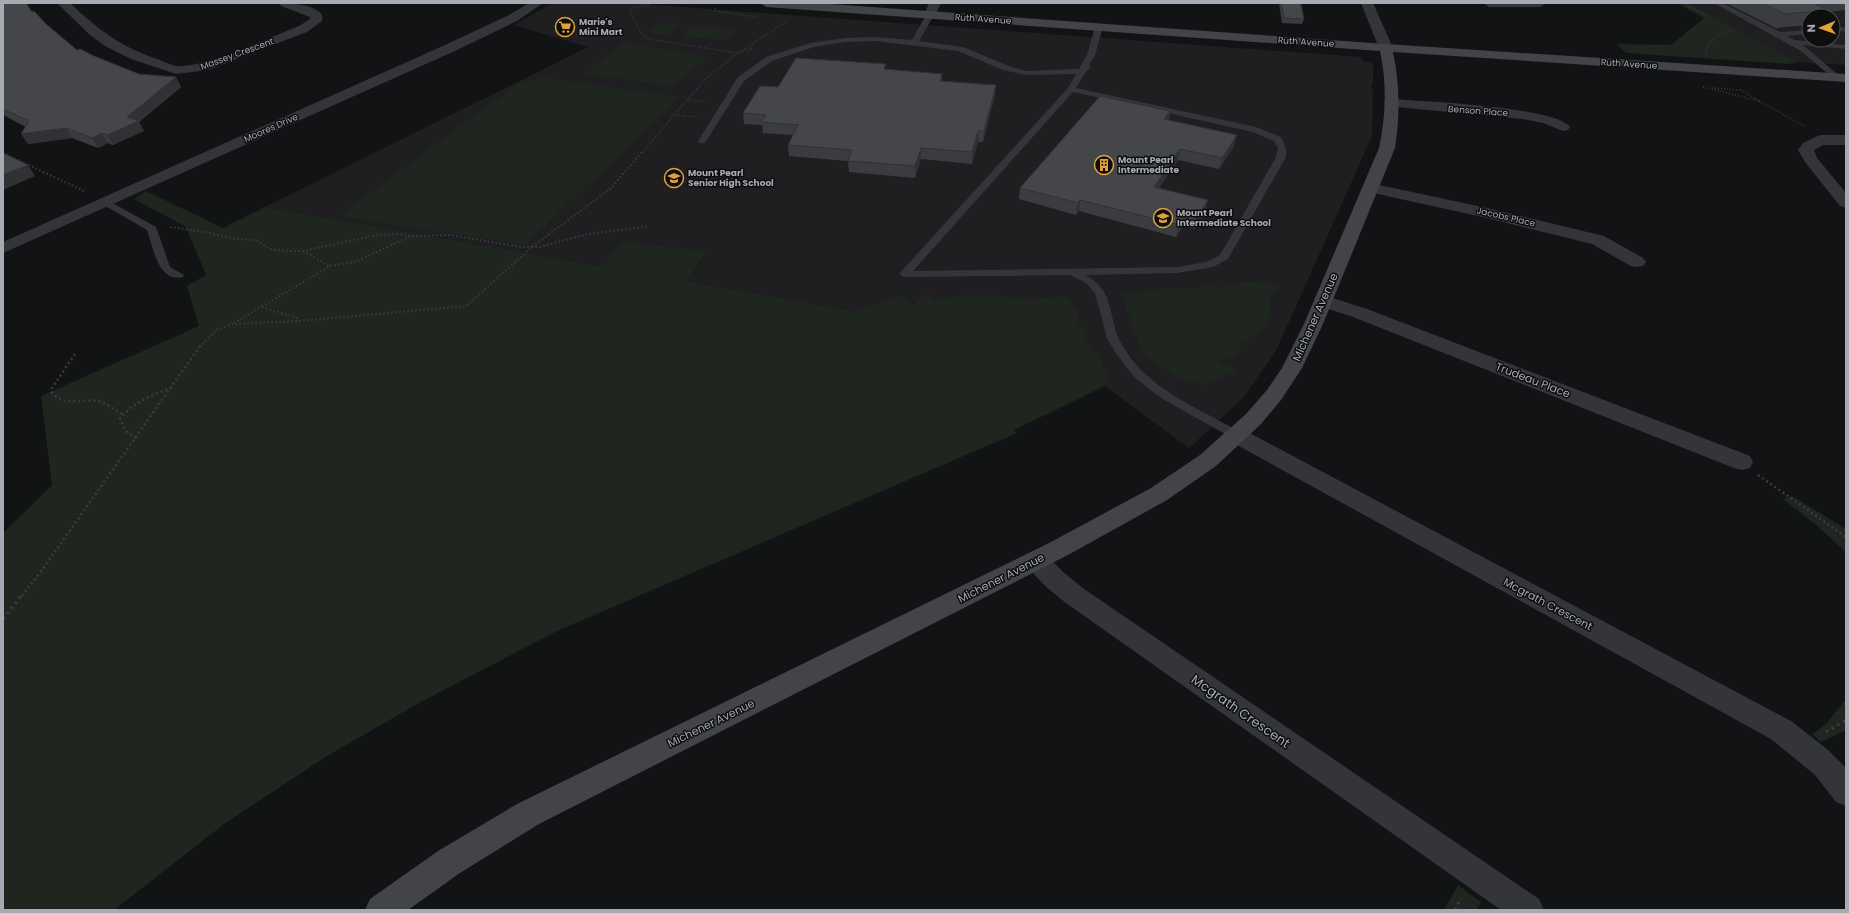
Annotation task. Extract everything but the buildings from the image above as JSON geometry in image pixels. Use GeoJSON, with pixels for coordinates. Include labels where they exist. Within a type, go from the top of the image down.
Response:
{"type":"FeatureCollection","features":[{"type":"Feature","properties":{"kind":"street","name":"Massey Crescent"},"geometry":{"type":"LineString","coordinates":[[63,3],[94,32],[110,43],[126,52],[168,69],[181,70],[208,66],[303,29],[316,21],[316,16],[312,13],[285,3]]}},
{"type":"Feature","properties":{"kind":"street","name":"Moores Drive"},"geometry":{"type":"LineString","coordinates":[[3,248],[450,48],[513,18],[538,3]]}},
{"type":"Feature","properties":{"kind":"street","name":"Ruth Avenue"},"geometry":{"type":"LineString","coordinates":[[766,3],[932,9],[1104,30],[1842,78]]}},
{"type":"Feature","properties":{"kind":"street"},"geometry":{"type":"LineString","coordinates":[[1367,3],[1386,48]]}},
{"type":"Feature","properties":{"kind":"street"},"geometry":{"type":"LineString","coordinates":[[1489,3],[1540,3]]}},
{"type":"Feature","properties":{"kind":"street","name":"Michener Avenue"},"geometry":{"type":"LineString","coordinates":[[381,910],[448,862],[528,814],[1037,561],[1130,513],[1177,484],[1196,470],[1236,435],[1273,396],[1284,382],[1300,353],[1387,148],[1390,131],[1391,103],[1389,61],[1386,48]]}},
{"type":"Feature","properties":{"kind":"street","name":"Benson Place"},"geometry":{"type":"LineString","coordinates":[[1391,103],[1523,115],[1547,120],[1563,127]]}},
{"type":"Feature","properties":{"kind":"street"},"geometry":{"type":"LineString","coordinates":[[1846,140],[1820,140],[1808,146],[1807,154],[1846,203]]}},
{"type":"Feature","properties":{"kind":"street","name":"Jacobs Place"},"geometry":{"type":"LineString","coordinates":[[1370,188],[1487,212],[1598,240],[1637,262]]}},
{"type":"Feature","properties":{"kind":"street","name":"Trudeau Place"},"geometry":{"type":"LineString","coordinates":[[1323,301],[1360,313],[1742,462]]}},
{"type":"Feature","properties":{"kind":"street","name":"Mcgrath Crescent"},"geometry":{"type":"LineString","coordinates":[[1236,435],[1781,730],[1803,746],[1823,764],[1846,792]]}},
{"type":"Feature","properties":{"kind":"street","name":"Mcgrath Crescent"},"geometry":{"type":"LineString","coordinates":[[1037,561],[1053,578],[1075,596],[1528,910]]}},
{"type":"Feature","properties":{"kind":"lane"},"geometry":{"type":"LineString","coordinates":[[1718,3],[1804,48],[1842,78]]}},
{"type":"Feature","properties":{"kind":"lane"},"geometry":{"type":"LineString","coordinates":[[914,43],[932,9]]}},
{"type":"Feature","properties":{"kind":"lane"},"geometry":{"type":"LineString","coordinates":[[1071,89],[1256,130],[1278,139],[1282,148],[1281,157],[1228,251],[1218,261],[1209,265],[1190,269],[904,274],[1071,89],[1082,72],[1104,30]]}},
{"type":"Feature","properties":{"kind":"lane"},"geometry":{"type":"LineString","coordinates":[[1779,34],[1801,33]]}},
{"type":"Feature","properties":{"kind":"lane"},"geometry":{"type":"LineString","coordinates":[[702,141],[741,79],[757,66],[773,57],[813,45],[845,40],[876,40],[914,43],[960,49],[1016,71],[1044,74],[1082,72],[1100,54]]}},
{"type":"Feature","properties":{"kind":"lane"},"geometry":{"type":"LineString","coordinates":[[1792,42],[1846,47]]}},
{"type":"Feature","properties":{"kind":"lane"},"geometry":{"type":"LineString","coordinates":[[105,202],[148,224],[152,229],[165,267],[168,271],[179,275]]}},
{"type":"Feature","properties":{"kind":"lane"},"geometry":{"type":"LineString","coordinates":[[1073,272],[1090,282],[1100,292],[1113,338],[1119,349],[1138,374],[1165,395],[1236,435]]}},
{"type":"Feature","properties":{"kind":"path"},"geometry":{"type":"LineString","coordinates":[[649,4],[633,8],[630,11],[640,31],[646,37],[661,42],[738,53],[759,46]]}},
{"type":"Feature","properties":{"kind":"path"},"geometry":{"type":"LineString","coordinates":[[3,619],[42,570],[171,387],[210,335],[225,326],[233,324],[299,321],[466,306],[532,247],[611,188],[637,160],[672,115],[688,100],[691,93],[705,79],[738,53],[787,20]]}},
{"type":"Feature","properties":{"kind":"path"},"geometry":{"type":"LineString","coordinates":[[1708,54],[1706,49],[1714,38],[1723,32],[1733,30]]}},
{"type":"Feature","properties":{"kind":"path"},"geometry":{"type":"LineString","coordinates":[[1701,87],[1759,101]]}},
{"type":"Feature","properties":{"kind":"path"},"geometry":{"type":"LineString","coordinates":[[1741,90],[1829,139]]}},
{"type":"Feature","properties":{"kind":"path"},"geometry":{"type":"LineString","coordinates":[[688,100],[703,101]]}},
{"type":"Feature","properties":{"kind":"path"},"geometry":{"type":"LineString","coordinates":[[672,115],[699,117]]}},
{"type":"Feature","properties":{"kind":"path"},"geometry":{"type":"LineString","coordinates":[[3,153],[89,194]]}},
{"type":"Feature","properties":{"kind":"path"},"geometry":{"type":"LineString","coordinates":[[152,229],[173,227],[184,228],[230,238],[258,241],[267,248],[274,250],[303,251],[377,235],[399,234],[411,236],[450,235],[515,246],[532,247],[544,246],[589,234],[649,226]]}},
{"type":"Feature","properties":{"kind":"path"},"geometry":{"type":"LineString","coordinates":[[233,324],[330,266],[354,262],[411,236]]}},
{"type":"Feature","properties":{"kind":"path"},"geometry":{"type":"LineString","coordinates":[[303,251],[330,266]]}},
{"type":"Feature","properties":{"kind":"path"},"geometry":{"type":"LineString","coordinates":[[261,307],[297,318],[299,321]]}},
{"type":"Feature","properties":{"kind":"path"},"geometry":{"type":"LineString","coordinates":[[75,354],[52,388],[51,391],[55,397],[64,402],[103,402],[115,412],[122,414]]}},
{"type":"Feature","properties":{"kind":"path"},"geometry":{"type":"LineString","coordinates":[[136,438],[123,427],[120,419],[122,414],[137,404],[171,387]]}},
{"type":"Feature","properties":{"kind":"path"},"geometry":{"type":"LineString","coordinates":[[1742,462],[1786,496],[1846,537]]}},
{"type":"Feature","properties":{"kind":"shaded area"},"geometry":{"type":"Polygon","coordinates":[[[553,3],[627,3],[1361,57],[1363,61],[1372,62],[1373,65],[1373,83],[1371,86],[1373,88],[1372,136],[1276,351],[1242,399],[1189,448],[1105,386],[915,305],[900,295],[855,311],[687,281],[708,252],[602,266],[265,207],[588,47],[514,25],[553,3]]]}},
{"type":"Feature","properties":{"kind":"shaded area"},"geometry":{"type":"Polygon","coordinates":[[[1677,3],[1688,3],[1798,62],[1788,64],[1626,53],[1617,44],[1671,45],[1704,18],[1677,3]]]}},
{"type":"Feature","properties":{"kind":"shaded area"},"geometry":{"type":"Polygon","coordinates":[[[1688,3],[1846,3],[1846,65],[1798,62],[1688,3]]]}},
{"type":"Feature","properties":{"kind":"shaded area"},"geometry":{"type":"Polygon","coordinates":[[[660,22],[679,24],[669,35],[650,33],[660,22]]]}},
{"type":"Feature","properties":{"kind":"shaded area"},"geometry":{"type":"Polygon","coordinates":[[[691,26],[736,29],[727,40],[682,37],[691,26]]]}},
{"type":"Feature","properties":{"kind":"shaded area"},"geometry":{"type":"Polygon","coordinates":[[[624,43],[709,56],[672,86],[584,74],[624,43]]]}},
{"type":"Feature","properties":{"kind":"shaded area"},"geometry":{"type":"Polygon","coordinates":[[[549,78],[680,97],[525,245],[339,216],[522,81],[549,78]]]}},
{"type":"Feature","properties":{"kind":"shaded area"},"geometry":{"type":"Polygon","coordinates":[[[146,191],[223,228],[265,207],[602,266],[622,242],[708,251],[687,281],[855,311],[900,295],[915,305],[921,298],[928,295],[935,300],[954,296],[985,295],[1029,299],[1066,296],[1080,315],[1077,322],[1087,330],[1083,338],[1091,351],[1098,353],[1108,379],[1105,386],[1014,430],[1017,433],[557,631],[419,703],[327,756],[224,824],[114,910],[3,910],[3,533],[52,485],[41,396],[199,326],[187,286],[206,275],[186,227],[134,199],[146,191]]]}},
{"type":"Feature","properties":{"kind":"shaded area"},"geometry":{"type":"Polygon","coordinates":[[[1240,282],[1258,282],[1280,285],[1277,292],[1269,296],[1269,303],[1272,311],[1264,326],[1240,346],[1238,356],[1228,357],[1219,362],[1238,371],[1203,385],[1177,378],[1145,356],[1132,327],[1122,292],[1134,293],[1169,288],[1196,289],[1209,285],[1224,287],[1240,282]]]}},
{"type":"Feature","properties":{"kind":"shaded area"},"geometry":{"type":"Polygon","coordinates":[[[1792,496],[1846,529],[1846,552],[1816,525],[1783,499],[1792,496]]]}},
{"type":"Feature","properties":{"kind":"shaded area"},"geometry":{"type":"Polygon","coordinates":[[[1846,699],[1846,730],[1821,742],[1812,734],[1825,725],[1846,699]]]}},
{"type":"Feature","properties":{"kind":"shaded area"},"geometry":{"type":"Polygon","coordinates":[[[1458,885],[1481,902],[1477,910],[1444,910],[1458,885]]]}},
{"type":"Feature","properties":{"kind":"place","name":"Marie's Mini Mart"},"geometry":{"type":"Point","coordinates":[565,27]}},
{"type":"Feature","properties":{"kind":"place","name":"Mount Pearl Intermediate"},"geometry":{"type":"Point","coordinates":[1104,165]}},
{"type":"Feature","properties":{"kind":"place","name":"Mount Pearl Senior High School"},"geometry":{"type":"Point","coordinates":[674,178]}},
{"type":"Feature","properties":{"kind":"place","name":"Mount Pearl Intermediate School"},"geometry":{"type":"Point","coordinates":[1163,218]}}]}
